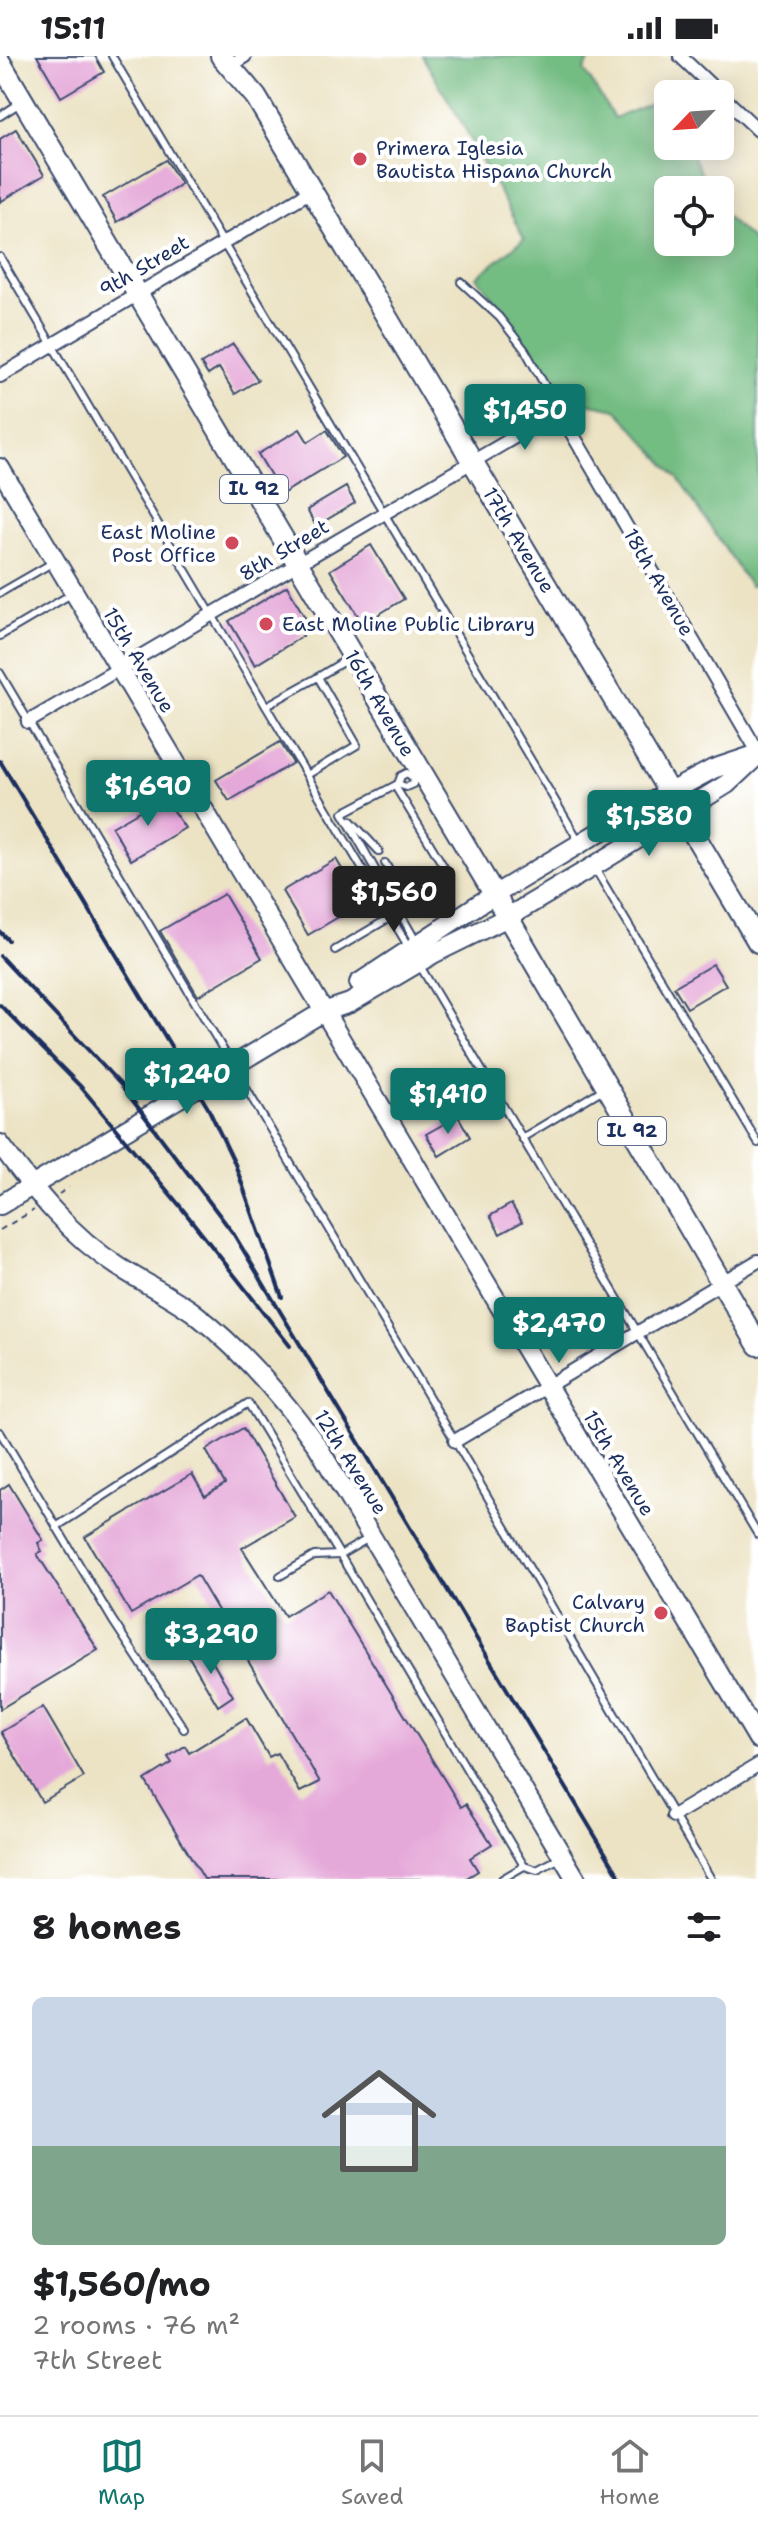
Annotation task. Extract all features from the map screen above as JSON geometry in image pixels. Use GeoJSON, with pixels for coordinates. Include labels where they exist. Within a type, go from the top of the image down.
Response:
{"type":"FeatureCollection","features":[{"type":"Feature","properties":{"kind":"main road","name":"17th Avenue"},"geometry":{"type":"LineString","coordinates":[[233,59],[758,942]]}},
{"type":"Feature","properties":{"kind":"main road","name":"16th Avenue"},"geometry":{"type":"LineString","coordinates":[[0,62],[353,656],[417,775],[508,917],[758,1345]]}},
{"type":"Feature","properties":{"kind":"street"},"geometry":{"type":"LineString","coordinates":[[680,56],[705,80]]}},
{"type":"Feature","properties":{"kind":"street"},"geometry":{"type":"LineString","coordinates":[[734,107],[758,130]]}},
{"type":"Feature","properties":{"kind":"street","name":"9th Street"},"geometry":{"type":"LineString","coordinates":[[0,376],[311,191]]}},
{"type":"Feature","properties":{"kind":"street","name":"8th Street"},"geometry":{"type":"LineString","coordinates":[[28,722],[559,411]]}},
{"type":"Feature","properties":{"kind":"street","name":"18th Avenue"},"geometry":{"type":"LineString","coordinates":[[559,411],[758,754]]}},
{"type":"Feature","properties":{"kind":"street","name":"15th Avenue"},"geometry":{"type":"LineString","coordinates":[[0,468],[758,1739]]}},
{"type":"Feature","properties":{"kind":"street"},"geometry":{"type":"LineString","coordinates":[[0,1205],[323,1012],[350,1003],[494,895],[669,792],[713,769],[758,754]]}},
{"type":"Feature","properties":{"kind":"street"},"geometry":{"type":"LineString","coordinates":[[415,952],[508,917],[682,814],[727,784],[758,754]]}},
{"type":"Feature","properties":{"kind":"street","name":"12th Avenue"},"geometry":{"type":"LineString","coordinates":[[0,1144],[50,1209],[118,1267],[191,1311],[254,1368],[295,1415],[372,1536],[576,1879]]}},
{"type":"Feature","properties":{"kind":"street"},"geometry":{"type":"LineString","coordinates":[[455,1441],[758,1261]]}},
{"type":"Feature","properties":{"kind":"street"},"geometry":{"type":"LineString","coordinates":[[673,1816],[758,1765]]}},
{"type":"Feature","properties":{"kind":"lane"},"geometry":{"type":"LineString","coordinates":[[112,56],[581,844]]}},
{"type":"Feature","properties":{"kind":"lane"},"geometry":{"type":"LineString","coordinates":[[0,116],[23,101]]}},
{"type":"Feature","properties":{"kind":"lane"},"geometry":{"type":"LineString","coordinates":[[0,257],[758,1535]]}},
{"type":"Feature","properties":{"kind":"lane"},"geometry":{"type":"LineString","coordinates":[[461,282],[499,317],[525,350],[559,411]]}},
{"type":"Feature","properties":{"kind":"lane"},"geometry":{"type":"LineString","coordinates":[[0,593],[55,561]]}},
{"type":"Feature","properties":{"kind":"lane"},"geometry":{"type":"LineString","coordinates":[[0,636],[74,593]]}},
{"type":"Feature","properties":{"kind":"lane"},"geometry":{"type":"LineString","coordinates":[[266,706],[353,656]]}},
{"type":"Feature","properties":{"kind":"lane"},"geometry":{"type":"LineString","coordinates":[[0,673],[711,1879]]}},
{"type":"Feature","properties":{"kind":"lane"},"geometry":{"type":"LineString","coordinates":[[307,775],[357,745],[318,677]]}},
{"type":"Feature","properties":{"kind":"lane"},"geometry":{"type":"LineString","coordinates":[[343,813],[396,785],[401,776],[407,773],[417,775]]}},
{"type":"Feature","properties":{"kind":"lane"},"geometry":{"type":"LineString","coordinates":[[392,899],[444,867],[396,785]]}},
{"type":"Feature","properties":{"kind":"lane"},"geometry":{"type":"LineString","coordinates":[[343,813],[392,899],[415,952]]}},
{"type":"Feature","properties":{"kind":"lane"},"geometry":{"type":"LineString","coordinates":[[343,813],[379,851]]}},
{"type":"Feature","properties":{"kind":"lane"},"geometry":{"type":"LineString","coordinates":[[385,863],[390,872],[392,899]]}},
{"type":"Feature","properties":{"kind":"lane"},"geometry":{"type":"LineString","coordinates":[[594,866],[758,1143]]}},
{"type":"Feature","properties":{"kind":"lane"},"geometry":{"type":"LineString","coordinates":[[335,950],[391,917]]}},
{"type":"Feature","properties":{"kind":"lane"},"geometry":{"type":"LineString","coordinates":[[522,1138],[607,1087]]}},
{"type":"Feature","properties":{"kind":"lane"},"geometry":{"type":"LineString","coordinates":[[56,1527],[248,1403],[524,1866],[537,1870],[563,1856]]}},
{"type":"Feature","properties":{"kind":"lane"},"geometry":{"type":"LineString","coordinates":[[0,1432],[113,1621],[184,1729]]}},
{"type":"Feature","properties":{"kind":"lane"},"geometry":{"type":"LineString","coordinates":[[280,1576],[314,1556],[340,1555],[372,1536]]}},
{"type":"Feature","properties":{"kind":"lane"},"geometry":{"type":"LineString","coordinates":[[502,1879],[524,1866]]}},
{"type":"Feature","properties":{"kind":"green space"},"geometry":{"type":"Polygon","coordinates":[[[422,56],[592,56],[584,70],[614,118],[654,102],[654,160],[694,160],[703,176],[654,176],[654,256],[734,256],[734,223],[758,246],[758,584],[750,586],[677,477],[616,409],[568,399],[477,277],[524,239],[422,56]]]}},
{"type":"Feature","properties":{"kind":"building"},"geometry":{"type":"Polygon","coordinates":[[[37,56],[95,56],[104,72],[61,97],[37,56]]]}},
{"type":"Feature","properties":{"kind":"building"},"geometry":{"type":"Polygon","coordinates":[[[16,129],[44,175],[0,202],[0,139],[16,129]]]}},
{"type":"Feature","properties":{"kind":"building"},"geometry":{"type":"Polygon","coordinates":[[[166,160],[181,184],[117,222],[103,197],[166,160]]]}},
{"type":"Feature","properties":{"kind":"building"},"geometry":{"type":"Polygon","coordinates":[[[233,344],[258,380],[235,394],[219,368],[208,375],[201,364],[233,344]]]}},
{"type":"Feature","properties":{"kind":"building"},"geometry":{"type":"Polygon","coordinates":[[[300,429],[308,442],[327,430],[343,457],[282,494],[258,454],[300,429]]]}},
{"type":"Feature","properties":{"kind":"building"},"geometry":{"type":"Polygon","coordinates":[[[346,487],[355,503],[316,526],[307,510],[346,487]]]}},
{"type":"Feature","properties":{"kind":"building"},"geometry":{"type":"Polygon","coordinates":[[[371,545],[404,599],[363,624],[330,570],[371,545]]]}},
{"type":"Feature","properties":{"kind":"building","name":"East Moline Public Library"},"geometry":{"type":"Polygon","coordinates":[[[287,586],[307,621],[297,627],[303,636],[255,665],[229,621],[287,586]]]}},
{"type":"Feature","properties":{"kind":"building"},"geometry":{"type":"Polygon","coordinates":[[[280,742],[293,763],[229,801],[216,780],[280,742]]]}},
{"type":"Feature","properties":{"kind":"building"},"geometry":{"type":"Polygon","coordinates":[[[163,797],[185,828],[131,860],[112,827],[163,797]]]}},
{"type":"Feature","properties":{"kind":"building"},"geometry":{"type":"Polygon","coordinates":[[[336,859],[362,903],[308,935],[282,891],[336,859]]]}},
{"type":"Feature","properties":{"kind":"building"},"geometry":{"type":"Polygon","coordinates":[[[224,894],[262,958],[198,996],[160,931],[224,894]]]}},
{"type":"Feature","properties":{"kind":"building"},"geometry":{"type":"Polygon","coordinates":[[[713,964],[726,985],[687,1008],[674,987],[713,964]]]}},
{"type":"Feature","properties":{"kind":"building"},"geometry":{"type":"Polygon","coordinates":[[[458,1116],[470,1137],[439,1156],[426,1134],[458,1116]]]}},
{"type":"Feature","properties":{"kind":"building"},"geometry":{"type":"Polygon","coordinates":[[[511,1204],[522,1222],[500,1234],[490,1216],[511,1204]]]}},
{"type":"Feature","properties":{"kind":"building"},"geometry":{"type":"Polygon","coordinates":[[[243,1428],[295,1517],[242,1548],[285,1616],[328,1590],[461,1807],[466,1804],[492,1844],[470,1858],[478,1871],[465,1879],[204,1879],[145,1780],[172,1763],[168,1757],[185,1746],[189,1753],[246,1718],[269,1757],[277,1753],[300,1792],[320,1782],[197,1575],[131,1614],[85,1537],[192,1474],[205,1496],[225,1484],[206,1450],[243,1428]]]}},
{"type":"Feature","properties":{"kind":"building"},"geometry":{"type":"Polygon","coordinates":[[[9,1484],[43,1540],[38,1543],[42,1551],[37,1554],[98,1650],[0,1709],[0,1490],[9,1484]]]}},
{"type":"Feature","properties":{"kind":"building"},"geometry":{"type":"Polygon","coordinates":[[[203,1646],[233,1696],[218,1706],[188,1655],[203,1646]]]}},
{"type":"Feature","properties":{"kind":"building"},"geometry":{"type":"Polygon","coordinates":[[[43,1707],[84,1777],[42,1802],[1,1732],[43,1707]]]}},
{"type":"Feature","properties":{"kind":"railway"},"geometry":{"type":"LineString","coordinates":[[0,761],[208,1108],[235,1164],[282,1297]]}},
{"type":"Feature","properties":{"kind":"railway"},"geometry":{"type":"LineString","coordinates":[[0,932],[8,940]]}},
{"type":"Feature","properties":{"kind":"railway"},"geometry":{"type":"LineString","coordinates":[[0,956],[121,1085],[233,1233],[621,1879]]}},
{"type":"Feature","properties":{"kind":"railway"},"geometry":{"type":"LineString","coordinates":[[0,1005],[81,1087],[290,1346]]}},
{"type":"Feature","properties":{"kind":"place","name":"Primera Iglesia Bautista Hispana Church"},"geometry":{"type":"Point","coordinates":[360,159]}},
{"type":"Feature","properties":{"kind":"place","name":"East Moline Post Office"},"geometry":{"type":"Point","coordinates":[232,543]}},
{"type":"Feature","properties":{"kind":"place","name":"East Moline Public Library"},"geometry":{"type":"Point","coordinates":[266,624]}},
{"type":"Feature","properties":{"kind":"place","name":"Calvary Baptist Church"},"geometry":{"type":"Point","coordinates":[661,1613]}}]}
